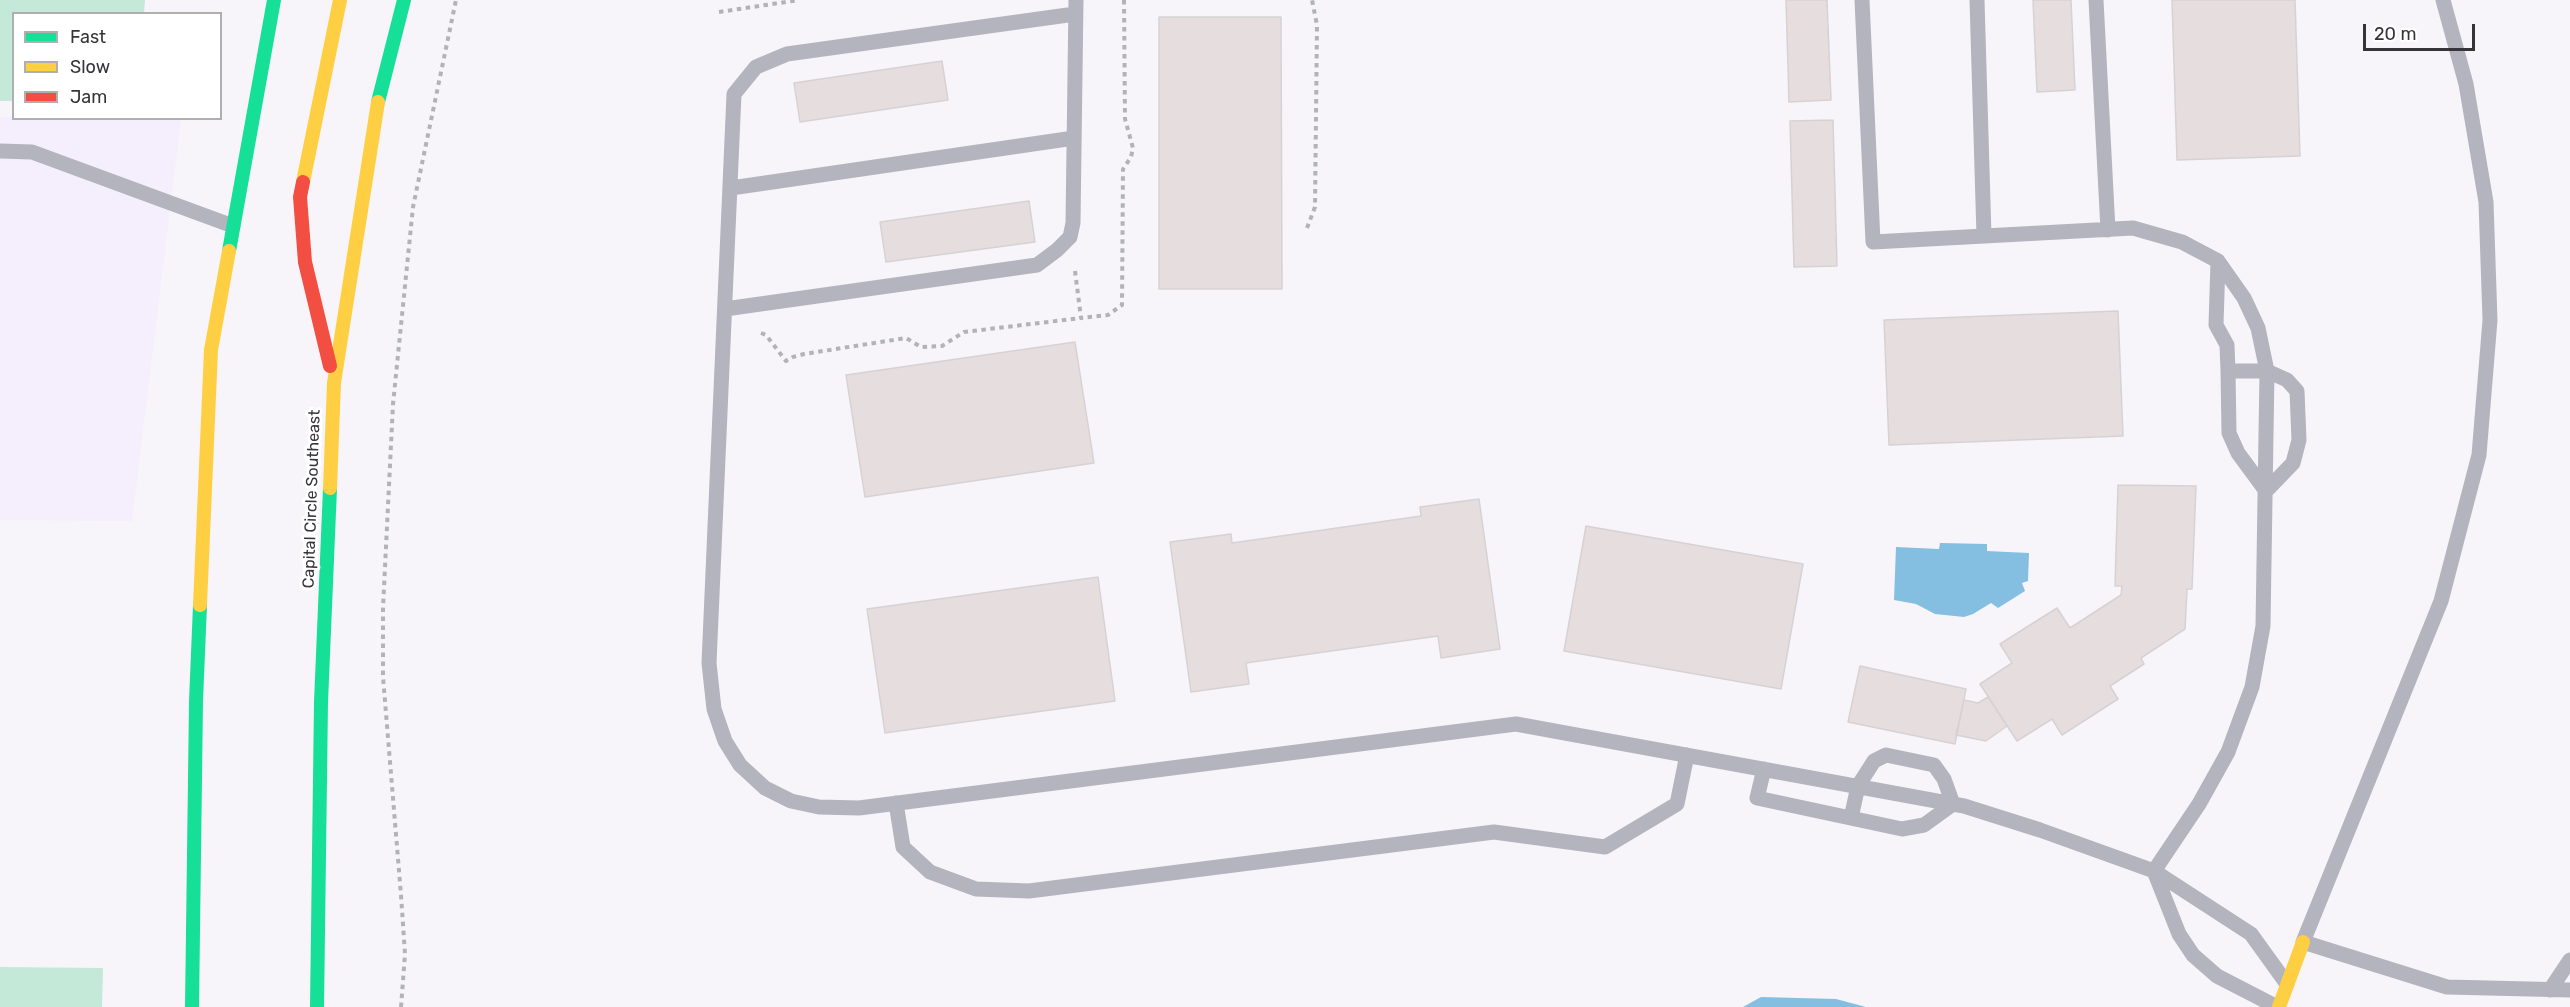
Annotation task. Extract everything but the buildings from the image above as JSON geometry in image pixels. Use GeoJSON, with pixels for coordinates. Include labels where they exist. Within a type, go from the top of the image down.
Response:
{"type":"FeatureCollection","features":[{"type":"Feature","properties":{"kind":"main road"},"geometry":{"type":"LineString","coordinates":[[192,1007],[196,701],[211,350],[274,0]]}},
{"type":"Feature","properties":{"kind":"main road"},"geometry":{"type":"LineString","coordinates":[[334,383],[305,262],[300,197],[340,0]]}},
{"type":"Feature","properties":{"kind":"main road","name":"Capital Circle Southeast"},"geometry":{"type":"LineString","coordinates":[[317,1007],[321,702],[334,383],[374,117],[404,0]]}},
{"type":"Feature","properties":{"kind":"main road"},"geometry":{"type":"LineString","coordinates":[[2278,1007],[2303,942]]}},
{"type":"Feature","properties":{"kind":"lane"},"geometry":{"type":"LineString","coordinates":[[1862,0],[1873,242],[2133,228],[2172,239],[2218,261],[2244,298],[2258,328],[2267,372],[2266,491],[2263,626],[2252,687],[2228,752],[2199,804],[2154,871]]}},
{"type":"Feature","properties":{"kind":"lane"},"geometry":{"type":"LineString","coordinates":[[1977,0],[1984,236]]}},
{"type":"Feature","properties":{"kind":"lane"},"geometry":{"type":"LineString","coordinates":[[2096,0],[2108,230]]}},
{"type":"Feature","properties":{"kind":"lane"},"geometry":{"type":"LineString","coordinates":[[2443,0],[2466,84],[2486,202],[2490,320],[2479,454],[2441,601],[2303,942],[2447,987],[2570,990]]}},
{"type":"Feature","properties":{"kind":"lane"},"geometry":{"type":"LineString","coordinates":[[725,309],[1037,265],[1058,250],[1070,237],[1073,223],[1075,7],[787,54],[756,67],[734,94],[710,663],[714,709],[725,741],[740,765],[765,788],[791,801],[819,807],[859,808],[1516,724],[1953,804],[2040,831],[2154,871],[2252,934],[2288,985]]}},
{"type":"Feature","properties":{"kind":"lane"},"geometry":{"type":"LineString","coordinates":[[730,188],[1074,138]]}},
{"type":"Feature","properties":{"kind":"lane"},"geometry":{"type":"LineString","coordinates":[[0,151],[32,152],[233,226]]}},
{"type":"Feature","properties":{"kind":"lane"},"geometry":{"type":"LineString","coordinates":[[2218,261],[2216,325],[2227,345],[2229,433],[2238,453],[2266,491]]}},
{"type":"Feature","properties":{"kind":"lane"},"geometry":{"type":"LineString","coordinates":[[2228,372],[2267,372],[2287,380],[2297,392],[2299,440],[2293,463],[2266,491]]}},
{"type":"Feature","properties":{"kind":"lane"},"geometry":{"type":"LineString","coordinates":[[896,803],[903,847],[930,872],[976,889],[1029,891],[1494,832],[1605,847],[1677,804],[1687,755]]}},
{"type":"Feature","properties":{"kind":"lane"},"geometry":{"type":"LineString","coordinates":[[1851,818],[1858,786],[1874,761],[1886,755],[1934,765],[1944,779],[1953,804]]}},
{"type":"Feature","properties":{"kind":"lane"},"geometry":{"type":"LineString","coordinates":[[1764,769],[1757,798],[1902,829],[1924,825],[1953,804]]}},
{"type":"Feature","properties":{"kind":"lane"},"geometry":{"type":"LineString","coordinates":[[2154,871],[2179,934],[2193,955],[2217,976],[2278,1007]]}},
{"type":"Feature","properties":{"kind":"lane"},"geometry":{"type":"LineString","coordinates":[[2550,990],[2570,960]]}},
{"type":"Feature","properties":{"kind":"path"},"geometry":{"type":"LineString","coordinates":[[401,1007],[405,954],[382,677],[382,608],[393,404],[413,207],[456,0]]}},
{"type":"Feature","properties":{"kind":"path"},"geometry":{"type":"LineString","coordinates":[[719,12],[799,0]]}},
{"type":"Feature","properties":{"kind":"path"},"geometry":{"type":"LineString","coordinates":[[725,325],[766,335],[786,362],[804,354],[906,338],[921,346],[942,346],[964,332],[1108,315],[1122,305],[1123,169],[1131,157],[1133,148],[1125,119],[1124,0]]}},
{"type":"Feature","properties":{"kind":"path"},"geometry":{"type":"LineString","coordinates":[[1307,228],[1315,207],[1317,25],[1312,0]]}},
{"type":"Feature","properties":{"kind":"path"},"geometry":{"type":"LineString","coordinates":[[1070,237],[1081,318]]}},
{"type":"Feature","properties":{"kind":"shaded area"},"geometry":{"type":"Polygon","coordinates":[[[0,117],[12,117],[12,120],[181,120],[132,521],[0,520],[0,117]]]}},
{"type":"Feature","properties":{"kind":"green space"},"geometry":{"type":"Polygon","coordinates":[[[0,0],[145,0],[144,12],[12,12],[12,101],[0,101],[0,0]]]}},
{"type":"Feature","properties":{"kind":"green space"},"geometry":{"type":"Polygon","coordinates":[[[0,967],[103,968],[102,1007],[0,1007],[0,967]]]}},
{"type":"Feature","properties":{"kind":"water"},"geometry":{"type":"Polygon","coordinates":[[[1940,543],[1987,544],[1987,551],[2029,553],[2028,581],[2022,583],[2025,591],[1998,608],[1991,603],[1964,617],[1935,614],[1916,604],[1894,600],[1896,547],[1939,549],[1940,543]]]}},
{"type":"Feature","properties":{"kind":"water"},"geometry":{"type":"Polygon","coordinates":[[[1761,997],[1836,999],[1866,1007],[1743,1007],[1761,997]]]}},
{"type":"Feature","properties":{"kind":"traffic: fast"},"geometry":{"type":"LineString","coordinates":[[229,251],[274,0]]}},
{"type":"Feature","properties":{"kind":"traffic: fast"},"geometry":{"type":"LineString","coordinates":[[378,102],[404,0]]}},
{"type":"Feature","properties":{"kind":"traffic: fast"},"geometry":{"type":"LineString","coordinates":[[317,1007],[321,702],[330,488]]}},
{"type":"Feature","properties":{"kind":"traffic: fast"},"geometry":{"type":"LineString","coordinates":[[192,1007],[196,701],[200,605]]}},
{"type":"Feature","properties":{"kind":"traffic: slow"},"geometry":{"type":"LineString","coordinates":[[303,182],[340,0]]}},
{"type":"Feature","properties":{"kind":"traffic: slow"},"geometry":{"type":"LineString","coordinates":[[330,488],[334,383],[378,102]]}},
{"type":"Feature","properties":{"kind":"traffic: slow"},"geometry":{"type":"LineString","coordinates":[[200,605],[211,350],[229,251]]}},
{"type":"Feature","properties":{"kind":"traffic: slow"},"geometry":{"type":"LineString","coordinates":[[2279,1007],[2303,942]]}},
{"type":"Feature","properties":{"kind":"traffic: jam"},"geometry":{"type":"LineString","coordinates":[[303,182],[300,197],[305,262],[330,366]]}}]}
